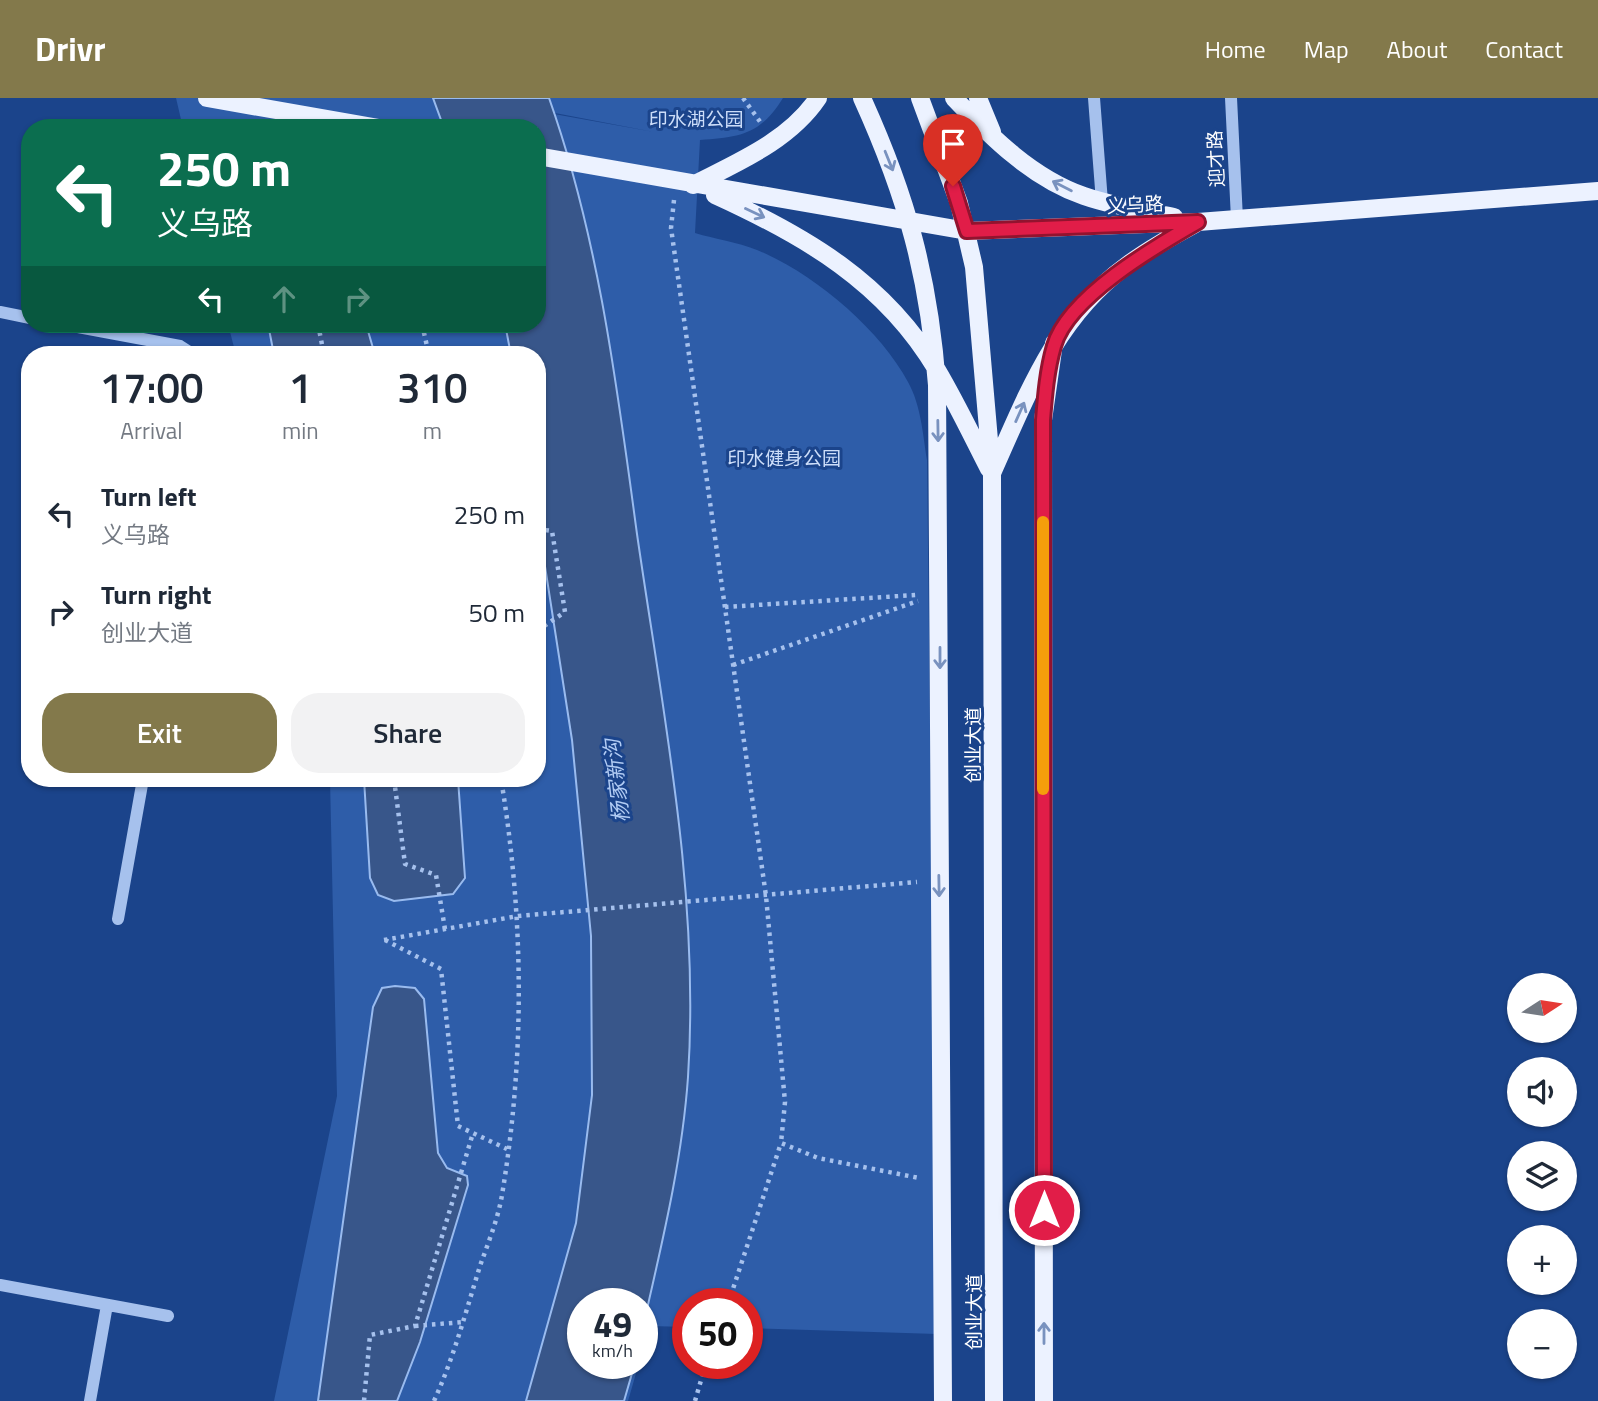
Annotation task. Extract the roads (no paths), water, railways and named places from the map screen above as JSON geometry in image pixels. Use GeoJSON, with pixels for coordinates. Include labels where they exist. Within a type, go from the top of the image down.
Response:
{"type":"FeatureCollection","features":[{"type":"Feature","properties":{"kind":"main road"},"geometry":{"type":"LineString","coordinates":[[207,98],[330,119]]}},
{"type":"Feature","properties":{"kind":"main road"},"geometry":{"type":"LineString","coordinates":[[685,183],[774,141],[792,127],[818,98]]}},
{"type":"Feature","properties":{"kind":"main road"},"geometry":{"type":"LineString","coordinates":[[862,98],[911,222],[924,273],[936,368],[940,594],[943,1401]]}},
{"type":"Feature","properties":{"kind":"main road","name":"创业大道"},"geometry":{"type":"LineString","coordinates":[[920,98],[967,231],[979,298],[992,475],[994,1401]]}},
{"type":"Feature","properties":{"kind":"main road"},"geometry":{"type":"LineString","coordinates":[[954,98],[995,138],[1036,171],[1081,195],[1198,222]]}},
{"type":"Feature","properties":{"kind":"main road"},"geometry":{"type":"LineString","coordinates":[[978,98],[995,138]]}},
{"type":"Feature","properties":{"kind":"main road"},"geometry":{"type":"LineString","coordinates":[[546,158],[685,183],[785,227],[840,263],[894,314],[936,368],[992,475]]}},
{"type":"Feature","properties":{"kind":"main road","name":"义乌路"},"geometry":{"type":"LineString","coordinates":[[685,183],[967,231],[1198,222],[1598,191]]}},
{"type":"Feature","properties":{"kind":"main road"},"geometry":{"type":"LineString","coordinates":[[992,475],[1054,343],[1066,324],[1102,285],[1149,250],[1198,222]]}},
{"type":"Feature","properties":{"kind":"main road"},"geometry":{"type":"LineString","coordinates":[[1044,1401],[1043,420],[1054,343]]}},
{"type":"Feature","properties":{"kind":"street"},"geometry":{"type":"LineString","coordinates":[[1094,98],[1102,202]]}},
{"type":"Feature","properties":{"kind":"street","name":"迎才路"},"geometry":{"type":"LineString","coordinates":[[1231,98],[1237,219]]}},
{"type":"Feature","properties":{"kind":"street"},"geometry":{"type":"LineString","coordinates":[[0,312],[21,316]]}},
{"type":"Feature","properties":{"kind":"street"},"geometry":{"type":"LineString","coordinates":[[110,333],[180,346]]}},
{"type":"Feature","properties":{"kind":"street"},"geometry":{"type":"LineString","coordinates":[[118,919],[143,787]]}},
{"type":"Feature","properties":{"kind":"street"},"geometry":{"type":"LineString","coordinates":[[0,1285],[168,1316]]}},
{"type":"Feature","properties":{"kind":"street"},"geometry":{"type":"LineString","coordinates":[[90,1401],[107,1305]]}},
{"type":"Feature","properties":{"kind":"water","name":"杨家新沟"},"geometry":{"type":"Polygon","coordinates":[[[433,98],[549,98],[566,151],[594,259],[622,424],[668,737],[684,873],[690,1009],[685,1109],[670,1205],[652,1288],[567,1288],[567,1379],[630,1379],[624,1401],[526,1401],[576,1223],[592,1095],[591,936],[572,740],[546,573],[546,346],[509,346],[507,333],[546,333],[546,119],[441,119],[433,98]]]}},
{"type":"Feature","properties":{"kind":"water"},"geometry":{"type":"Polygon","coordinates":[[[270,333],[369,333],[372,346],[272,346],[270,333]]]}},
{"type":"Feature","properties":{"kind":"water"},"geometry":{"type":"Polygon","coordinates":[[[364,787],[459,787],[465,878],[453,894],[394,901],[378,895],[370,878],[364,787]]]}},
{"type":"Feature","properties":{"kind":"water"},"geometry":{"type":"Polygon","coordinates":[[[382,988],[415,988],[424,999],[438,1153],[447,1168],[467,1176],[468,1185],[420,1342],[397,1401],[318,1401],[373,1007],[382,988]]]}},
{"type":"Feature","properties":{"kind":"park label","name":"印水湖公园"},"geometry":{"type":"Point","coordinates":[696,118]}},
{"type":"Feature","properties":{"kind":"park label","name":"印水健身公园"},"geometry":{"type":"Point","coordinates":[784,457]}}]}
